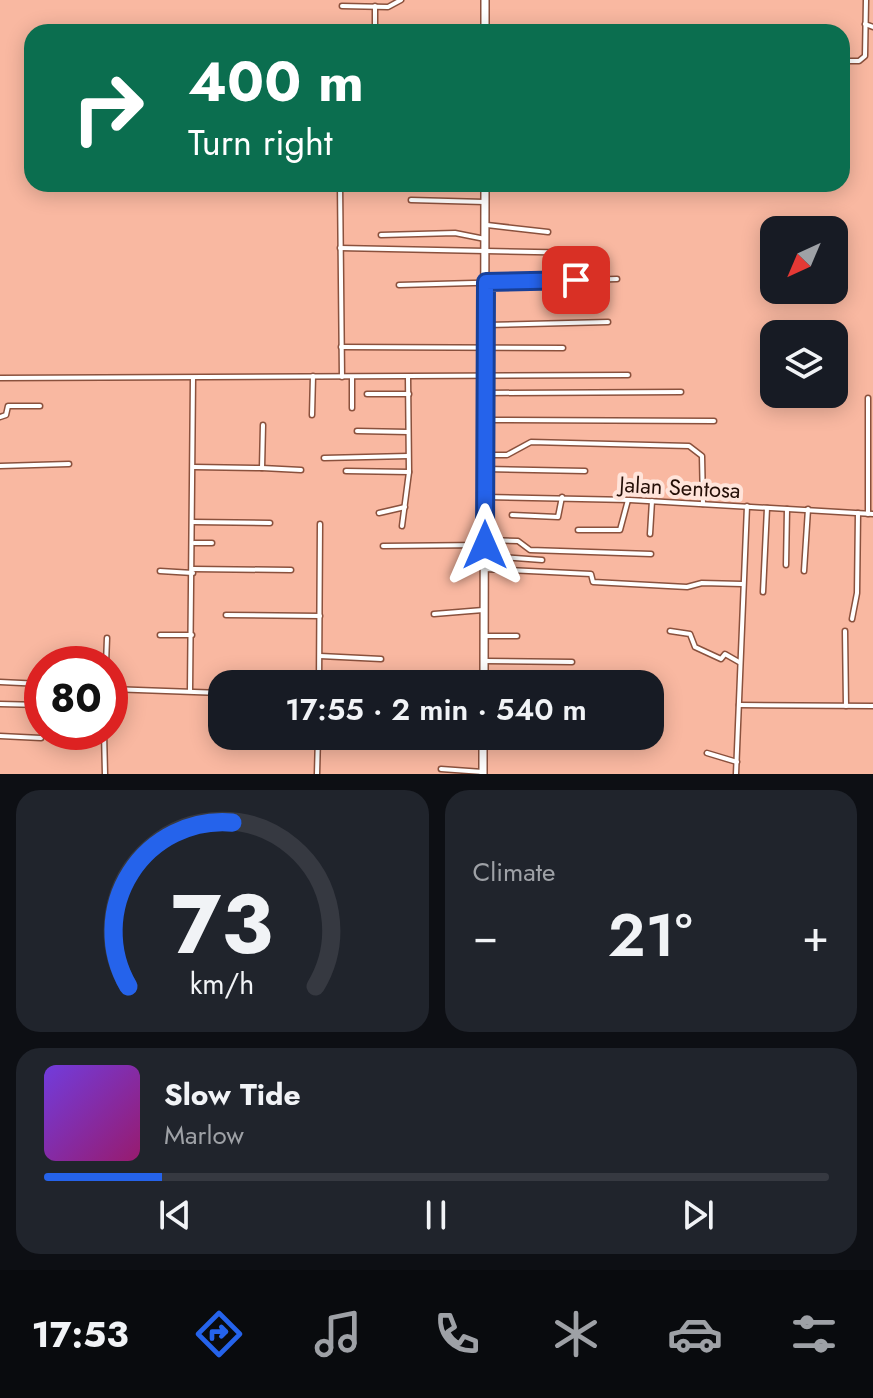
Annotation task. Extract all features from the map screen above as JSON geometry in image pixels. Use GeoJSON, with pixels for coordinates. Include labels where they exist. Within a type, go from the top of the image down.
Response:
{"type":"FeatureCollection","features":[{"type":"Feature","properties":{"kind":"highway"},"geometry":{"type":"LineString","coordinates":[[485,0],[485,24]]}},
{"type":"Feature","properties":{"kind":"highway"},"geometry":{"type":"LineString","coordinates":[[485,192],[485,670]]}},
{"type":"Feature","properties":{"kind":"highway"},"geometry":{"type":"LineString","coordinates":[[483,750],[483,773]]}},
{"type":"Feature","properties":{"kind":"street"},"geometry":{"type":"LineString","coordinates":[[342,6],[391,7],[401,0]]}},
{"type":"Feature","properties":{"kind":"street"},"geometry":{"type":"LineString","coordinates":[[850,60],[864,59],[866,0]]}},
{"type":"Feature","properties":{"kind":"street"},"geometry":{"type":"LineString","coordinates":[[375,6],[375,24]]}},
{"type":"Feature","properties":{"kind":"street"},"geometry":{"type":"LineString","coordinates":[[865,24],[873,27]]}},
{"type":"Feature","properties":{"kind":"street"},"geometry":{"type":"LineString","coordinates":[[340,192],[342,377]]}},
{"type":"Feature","properties":{"kind":"street"},"geometry":{"type":"LineString","coordinates":[[411,200],[485,202]]}},
{"type":"Feature","properties":{"kind":"street"},"geometry":{"type":"LineString","coordinates":[[485,225],[548,232]]}},
{"type":"Feature","properties":{"kind":"street"},"geometry":{"type":"LineString","coordinates":[[381,235],[450,232],[485,239]]}},
{"type":"Feature","properties":{"kind":"street"},"geometry":{"type":"LineString","coordinates":[[340,248],[588,253]]}},
{"type":"Feature","properties":{"kind":"street"},"geometry":{"type":"LineString","coordinates":[[399,285],[617,279]]}},
{"type":"Feature","properties":{"kind":"street"},"geometry":{"type":"LineString","coordinates":[[486,325],[608,322]]}},
{"type":"Feature","properties":{"kind":"street"},"geometry":{"type":"LineString","coordinates":[[341,347],[563,348]]}},
{"type":"Feature","properties":{"kind":"street"},"geometry":{"type":"LineString","coordinates":[[0,378],[628,375]]}},
{"type":"Feature","properties":{"kind":"street"},"geometry":{"type":"LineString","coordinates":[[312,415],[313,376]]}},
{"type":"Feature","properties":{"kind":"street"},"geometry":{"type":"LineString","coordinates":[[190,691],[194,543],[193,377]]}},
{"type":"Feature","properties":{"kind":"street"},"geometry":{"type":"LineString","coordinates":[[352,377],[352,408]]}},
{"type":"Feature","properties":{"kind":"street"},"geometry":{"type":"LineString","coordinates":[[402,526],[409,472],[408,377]]}},
{"type":"Feature","properties":{"kind":"street"},"geometry":{"type":"LineString","coordinates":[[485,393],[681,392]]}},
{"type":"Feature","properties":{"kind":"street"},"geometry":{"type":"LineString","coordinates":[[367,394],[409,394]]}},
{"type":"Feature","properties":{"kind":"street"},"geometry":{"type":"LineString","coordinates":[[868,398],[870,514]]}},
{"type":"Feature","properties":{"kind":"street"},"geometry":{"type":"LineString","coordinates":[[0,417],[6,415],[8,406],[40,406]]}},
{"type":"Feature","properties":{"kind":"street"},"geometry":{"type":"LineString","coordinates":[[486,420],[714,421]]}},
{"type":"Feature","properties":{"kind":"street"},"geometry":{"type":"LineString","coordinates":[[262,468],[263,425]]}},
{"type":"Feature","properties":{"kind":"street"},"geometry":{"type":"LineString","coordinates":[[357,431],[408,432]]}},
{"type":"Feature","properties":{"kind":"street"},"geometry":{"type":"LineString","coordinates":[[485,455],[507,455],[531,442],[689,446],[702,456],[703,504]]}},
{"type":"Feature","properties":{"kind":"street"},"geometry":{"type":"LineString","coordinates":[[324,458],[408,456]]}},
{"type":"Feature","properties":{"kind":"street"},"geometry":{"type":"LineString","coordinates":[[0,466],[69,464]]}},
{"type":"Feature","properties":{"kind":"street"},"geometry":{"type":"LineString","coordinates":[[194,467],[301,470]]}},
{"type":"Feature","properties":{"kind":"street"},"geometry":{"type":"LineString","coordinates":[[485,469],[585,471]]}},
{"type":"Feature","properties":{"kind":"street"},"geometry":{"type":"LineString","coordinates":[[346,471],[409,472]]}},
{"type":"Feature","properties":{"kind":"street","name":"Jalan Sentosa"},"geometry":{"type":"LineString","coordinates":[[485,497],[562,497],[870,514]]}},
{"type":"Feature","properties":{"kind":"street"},"geometry":{"type":"LineString","coordinates":[[512,515],[558,517],[562,497]]}},
{"type":"Feature","properties":{"kind":"street"},"geometry":{"type":"LineString","coordinates":[[578,530],[620,530],[628,500]]}},
{"type":"Feature","properties":{"kind":"street"},"geometry":{"type":"LineString","coordinates":[[650,534],[652,501]]}},
{"type":"Feature","properties":{"kind":"street"},"geometry":{"type":"LineString","coordinates":[[736,774],[747,506]]}},
{"type":"Feature","properties":{"kind":"street"},"geometry":{"type":"LineString","coordinates":[[379,513],[405,507]]}},
{"type":"Feature","properties":{"kind":"street"},"geometry":{"type":"LineString","coordinates":[[763,592],[767,508]]}},
{"type":"Feature","properties":{"kind":"street"},"geometry":{"type":"LineString","coordinates":[[786,565],[787,509]]}},
{"type":"Feature","properties":{"kind":"street"},"geometry":{"type":"LineString","coordinates":[[804,571],[808,509]]}},
{"type":"Feature","properties":{"kind":"street"},"geometry":{"type":"LineString","coordinates":[[852,619],[857,593],[858,513]]}},
{"type":"Feature","properties":{"kind":"street"},"geometry":{"type":"LineString","coordinates":[[193,522],[270,523]]}},
{"type":"Feature","properties":{"kind":"street"},"geometry":{"type":"LineString","coordinates":[[320,524],[320,670]]}},
{"type":"Feature","properties":{"kind":"street"},"geometry":{"type":"LineString","coordinates":[[383,546],[518,541],[530,550],[651,554]]}},
{"type":"Feature","properties":{"kind":"street"},"geometry":{"type":"LineString","coordinates":[[194,543],[212,543]]}},
{"type":"Feature","properties":{"kind":"street"},"geometry":{"type":"LineString","coordinates":[[485,556],[542,560]]}},
{"type":"Feature","properties":{"kind":"street"},"geometry":{"type":"LineString","coordinates":[[485,569],[591,574],[593,582],[615,584],[687,587],[702,583],[742,584]]}},
{"type":"Feature","properties":{"kind":"street"},"geometry":{"type":"LineString","coordinates":[[160,571],[291,570]]}},
{"type":"Feature","properties":{"kind":"street"},"geometry":{"type":"LineString","coordinates":[[434,614],[485,610]]}},
{"type":"Feature","properties":{"kind":"street"},"geometry":{"type":"LineString","coordinates":[[226,615],[320,616]]}},
{"type":"Feature","properties":{"kind":"street"},"geometry":{"type":"LineString","coordinates":[[670,631],[690,634],[695,647],[721,659],[725,654],[739,662]]}},
{"type":"Feature","properties":{"kind":"street"},"geometry":{"type":"LineString","coordinates":[[845,631],[846,706]]}},
{"type":"Feature","properties":{"kind":"street"},"geometry":{"type":"LineString","coordinates":[[160,635],[192,635]]}},
{"type":"Feature","properties":{"kind":"street"},"geometry":{"type":"LineString","coordinates":[[485,636],[517,636]]}},
{"type":"Feature","properties":{"kind":"street"},"geometry":{"type":"LineString","coordinates":[[107,638],[107,646]]}},
{"type":"Feature","properties":{"kind":"street"},"geometry":{"type":"LineString","coordinates":[[320,656],[381,659]]}},
{"type":"Feature","properties":{"kind":"street"},"geometry":{"type":"LineString","coordinates":[[485,661],[572,662]]}},
{"type":"Feature","properties":{"kind":"street"},"geometry":{"type":"LineString","coordinates":[[0,682],[24,683]]}},
{"type":"Feature","properties":{"kind":"street"},"geometry":{"type":"LineString","coordinates":[[128,689],[208,692]]}},
{"type":"Feature","properties":{"kind":"street"},"geometry":{"type":"LineString","coordinates":[[0,704],[24,705]]}},
{"type":"Feature","properties":{"kind":"street"},"geometry":{"type":"LineString","coordinates":[[739,705],[873,706]]}},
{"type":"Feature","properties":{"kind":"street"},"geometry":{"type":"LineString","coordinates":[[0,736],[24,737]]}},
{"type":"Feature","properties":{"kind":"street"},"geometry":{"type":"LineString","coordinates":[[104,750],[105,774]]}},
{"type":"Feature","properties":{"kind":"street"},"geometry":{"type":"LineString","coordinates":[[317,750],[317,774]]}},
{"type":"Feature","properties":{"kind":"street"},"geometry":{"type":"LineString","coordinates":[[707,753],[737,762]]}},
{"type":"Feature","properties":{"kind":"street"},"geometry":{"type":"LineString","coordinates":[[441,769],[483,773]]}},
{"type":"Feature","properties":{"kind":"route"},"geometry":{"type":"LineString","coordinates":[[485,545],[486,282],[576,280]]}}]}
